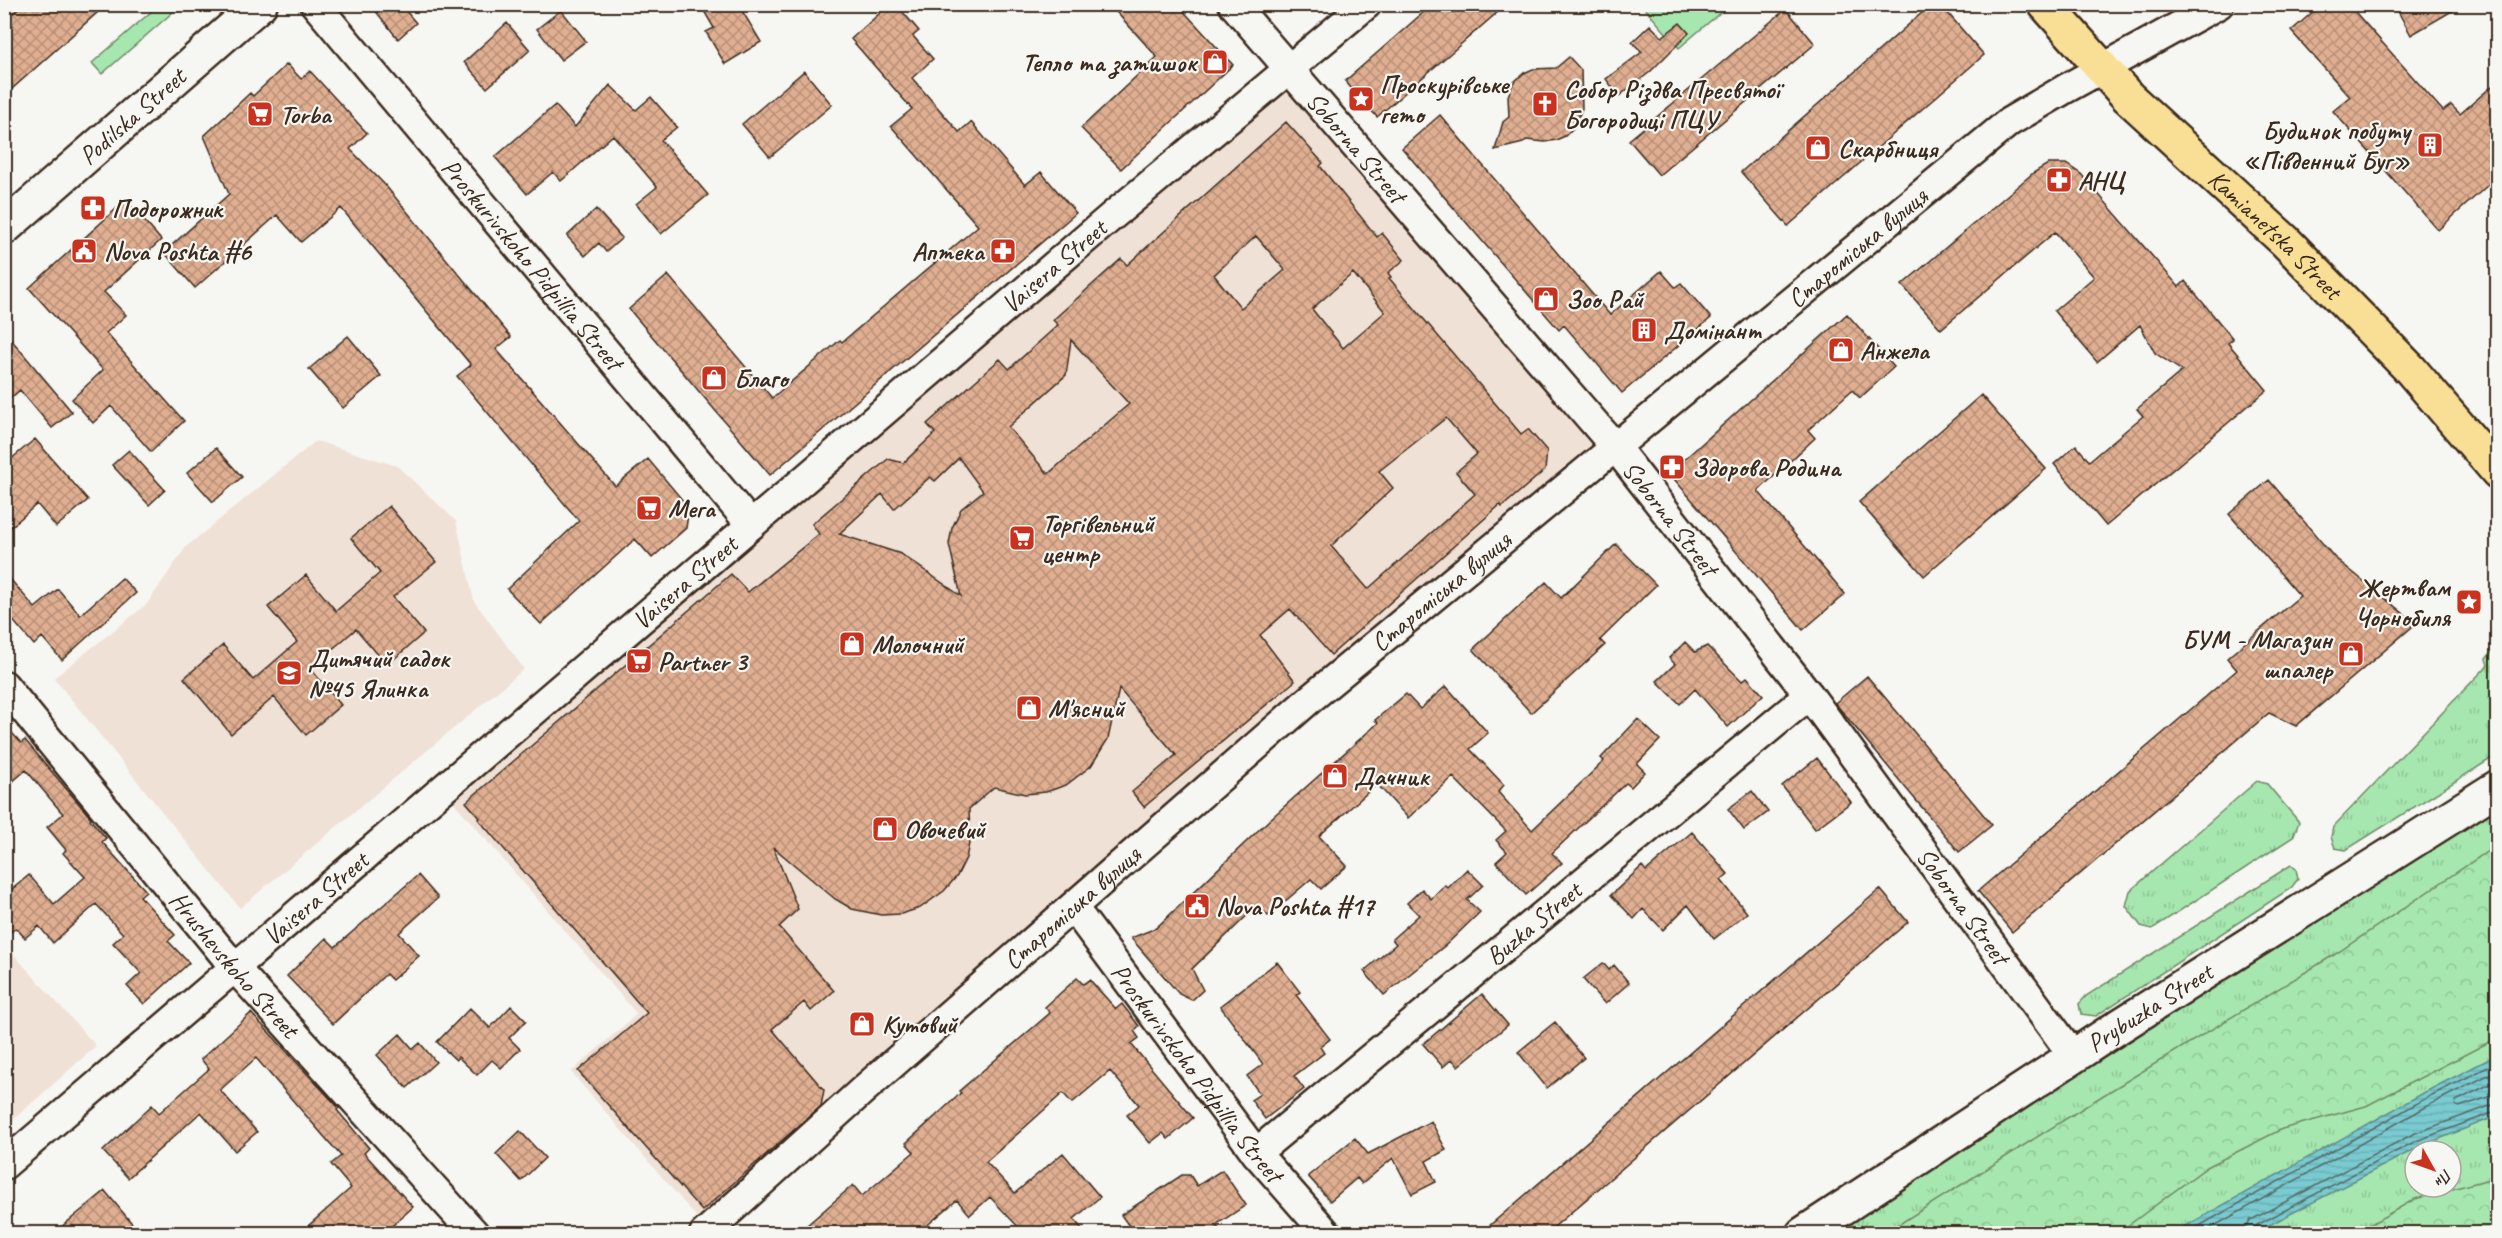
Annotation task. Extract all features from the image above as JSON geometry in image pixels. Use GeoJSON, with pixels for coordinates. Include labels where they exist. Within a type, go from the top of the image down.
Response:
{"type":"FeatureCollection","features":[{"type":"Feature","properties":{"kind":"main road","name":"Kamianetska Street"},"geometry":{"type":"LineString","coordinates":[[2045,4],[2102,69],[2194,160],[2285,241],[2410,369],[2498,472]]}},
{"type":"Feature","properties":{"kind":"street","name":"Podilska Street"},"geometry":{"type":"LineString","coordinates":[[4,228],[260,4]]}},
{"type":"Feature","properties":{"kind":"street","name":"Proskurivskoho Pidpillia Street"},"geometry":{"type":"LineString","coordinates":[[315,4],[751,525]]}},
{"type":"Feature","properties":{"kind":"street","name":"Soborna Street"},"geometry":{"type":"LineString","coordinates":[[1233,4],[1616,448],[1809,695],[2074,1057]]}},
{"type":"Feature","properties":{"kind":"street","name":"Vaisera Street"},"geometry":{"type":"LineString","coordinates":[[4,1165],[1120,209],[1367,4]]}},
{"type":"Feature","properties":{"kind":"street","name":"Староміська вулиця"},"geometry":{"type":"LineString","coordinates":[[704,1233],[853,1099],[1310,699],[2009,122],[2219,4]]}},
{"type":"Feature","properties":{"kind":"street","name":"Hrushevskoho Street"},"geometry":{"type":"LineString","coordinates":[[4,685],[235,968],[475,1233]]}},
{"type":"Feature","properties":{"kind":"street","name":"Buzka Street"},"geometry":{"type":"LineString","coordinates":[[1256,1153],[1809,695]]}},
{"type":"Feature","properties":{"kind":"street","name":"Prybuzka Street"},"geometry":{"type":"LineString","coordinates":[[1803,1233],[2498,787]]}},
{"type":"Feature","properties":{"kind":"street","name":"Proskurivskoho Pidpillia Street"},"geometry":{"type":"LineString","coordinates":[[1073,907],[1256,1153],[1327,1233]]}},
{"type":"Feature","properties":{"kind":"shaded area"},"geometry":{"type":"Polygon","coordinates":[[[1289,85],[1599,446],[701,1222],[571,1072],[637,1014],[451,799],[1289,85]]]}},
{"type":"Feature","properties":{"kind":"shaded area","name":"Дитячий садок №45 Ялинка"},"geometry":{"type":"Polygon","coordinates":[[[316,441],[397,466],[456,521],[474,601],[524,669],[240,908],[54,678],[147,604],[186,547],[316,441]]]}},
{"type":"Feature","properties":{"kind":"shaded area"},"geometry":{"type":"Polygon","coordinates":[[[5,945],[96,1046],[4,1127],[5,945]]]}},
{"type":"Feature","properties":{"kind":"green space"},"geometry":{"type":"Polygon","coordinates":[[[159,5],[181,5],[102,74],[92,63],[159,5]]]}},
{"type":"Feature","properties":{"kind":"green space"},"geometry":{"type":"Polygon","coordinates":[[[1642,5],[1729,5],[1679,48],[1642,5]]]}},
{"type":"Feature","properties":{"kind":"green space"},"geometry":{"type":"Polygon","coordinates":[[[2497,646],[2497,755],[2346,850],[2335,848],[2331,837],[2333,827],[2488,665],[2486,659],[2497,646]]]}},
{"type":"Feature","properties":{"kind":"green space"},"geometry":{"type":"Polygon","coordinates":[[[2257,781],[2267,784],[2299,822],[2293,837],[2152,929],[2141,926],[2126,906],[2130,891],[2257,781]]]}},
{"type":"Feature","properties":{"kind":"green space"},"geometry":{"type":"Polygon","coordinates":[[[2497,797],[2497,1233],[1825,1233],[2497,797]]]}},
{"type":"Feature","properties":{"kind":"green space"},"geometry":{"type":"Polygon","coordinates":[[[2497,845],[2497,1038],[2366,1106],[2282,1129],[2207,1167],[2118,1233],[1885,1233],[2102,1096],[2337,953],[2497,845]]]}},
{"type":"Feature","properties":{"kind":"green space"},"geometry":{"type":"Polygon","coordinates":[[[2291,865],[2296,869],[2298,879],[2291,888],[2096,1016],[2081,1014],[2079,1004],[2086,996],[2291,865]]]}},
{"type":"Feature","properties":{"kind":"green space"},"geometry":{"type":"Polygon","coordinates":[[[2497,1177],[2497,1233],[2355,1233],[2415,1199],[2463,1199],[2463,1186],[2497,1177]]]}},
{"type":"Feature","properties":{"kind":"water"},"geometry":{"type":"Polygon","coordinates":[[[2497,1055],[2497,1116],[2439,1139],[2403,1139],[2403,1155],[2254,1233],[2173,1233],[2427,1091],[2497,1055]]]}},
{"type":"Feature","properties":{"kind":"building"},"geometry":{"type":"Polygon","coordinates":[[[23,4],[107,4],[4,96],[4,21],[23,4]]]}},
{"type":"Feature","properties":{"kind":"building"},"geometry":{"type":"Polygon","coordinates":[[[370,4],[400,4],[416,23],[398,39],[370,4]]]}},
{"type":"Feature","properties":{"kind":"building"},"geometry":{"type":"Polygon","coordinates":[[[700,4],[738,4],[761,42],[725,64],[706,32],[714,28],[700,4]]]}},
{"type":"Feature","properties":{"kind":"building"},"geometry":{"type":"Polygon","coordinates":[[[890,4],[896,4],[919,31],[913,36],[933,59],[912,78],[959,132],[971,122],[1025,185],[1041,172],[1076,213],[770,475],[629,309],[668,275],[772,398],[840,340],[842,342],[978,226],[891,126],[912,109],[851,39],[890,4]]]}},
{"type":"Feature","properties":{"kind":"building"},"geometry":{"type":"Polygon","coordinates":[[[1109,4],[1177,4],[1233,65],[1121,169],[1081,128],[1157,57],[1109,4]]]}},
{"type":"Feature","properties":{"kind":"building"},"geometry":{"type":"Polygon","coordinates":[[[1433,4],[1507,4],[1377,117],[1345,81],[1433,4]]]}},
{"type":"Feature","properties":{"kind":"building"},"geometry":{"type":"Polygon","coordinates":[[[1932,4],[1940,4],[1984,55],[1788,226],[1741,172],[1932,4]]]}},
{"type":"Feature","properties":{"kind":"building","name":"Будинок побуту «Південний Буг»"},"geometry":{"type":"Polygon","coordinates":[[[2322,4],[2348,4],[2443,111],[2451,105],[2460,114],[2498,81],[2498,176],[2438,230],[2333,111],[2350,97],[2291,31],[2322,4]]]}},
{"type":"Feature","properties":{"kind":"building"},"geometry":{"type":"Polygon","coordinates":[[[2394,4],[2464,4],[2411,35],[2394,4]]]}},
{"type":"Feature","properties":{"kind":"building"},"geometry":{"type":"Polygon","coordinates":[[[1786,9],[1815,44],[1659,175],[1629,140],[1786,9]]]}},
{"type":"Feature","properties":{"kind":"building"},"geometry":{"type":"Polygon","coordinates":[[[561,10],[586,41],[561,60],[537,29],[561,10]]]}},
{"type":"Feature","properties":{"kind":"building"},"geometry":{"type":"Polygon","coordinates":[[[507,23],[530,50],[487,88],[464,62],[507,23]]]}},
{"type":"Feature","properties":{"kind":"building"},"geometry":{"type":"Polygon","coordinates":[[[1680,23],[1689,33],[1650,72],[1619,96],[1606,79],[1642,52],[1632,42],[1650,25],[1662,37],[1680,23]]]}},
{"type":"Feature","properties":{"kind":"building","name":"Собор Різдва Пресвятої Богородиці ПЦУ"},"geometry":{"type":"Polygon","coordinates":[[[1569,57],[1581,70],[1582,108],[1575,126],[1565,136],[1556,140],[1545,142],[1526,140],[1523,143],[1495,150],[1503,122],[1509,117],[1508,96],[1513,83],[1524,73],[1533,69],[1556,68],[1569,57]]]}},
{"type":"Feature","properties":{"kind":"building"},"geometry":{"type":"Polygon","coordinates":[[[287,64],[301,79],[310,71],[367,133],[350,149],[385,185],[511,337],[496,349],[615,486],[648,459],[689,508],[686,528],[652,558],[635,539],[541,624],[507,589],[579,521],[457,376],[471,365],[341,208],[301,242],[277,215],[195,288],[164,252],[229,194],[204,136],[250,93],[253,96],[287,64]]]}},
{"type":"Feature","properties":{"kind":"building"},"geometry":{"type":"Polygon","coordinates":[[[804,71],[832,105],[770,157],[742,124],[804,71]]]}},
{"type":"Feature","properties":{"kind":"building"},"geometry":{"type":"Polygon","coordinates":[[[610,85],[636,110],[651,97],[677,127],[661,140],[708,195],[661,234],[636,204],[657,187],[613,135],[561,181],[553,172],[527,194],[495,157],[555,105],[575,127],[610,85]]]}},
{"type":"Feature","properties":{"kind":"building"},"geometry":{"type":"Polygon","coordinates":[[[1440,115],[1610,315],[1661,271],[1675,287],[1681,283],[1711,318],[1622,393],[1564,325],[1559,330],[1402,148],[1440,115]]]}},
{"type":"Feature","properties":{"kind":"building"},"geometry":{"type":"Polygon","coordinates":[[[1286,122],[1323,163],[1320,166],[1377,237],[1382,233],[1404,260],[1388,273],[1391,277],[1389,278],[1521,434],[1528,429],[1547,451],[1545,470],[1502,507],[1500,505],[1331,655],[1290,609],[1260,635],[1295,681],[1144,807],[1132,792],[1176,755],[1119,689],[1108,739],[1091,766],[1066,785],[1046,792],[1025,794],[994,787],[969,809],[970,839],[966,858],[957,876],[944,891],[920,908],[901,914],[881,915],[852,909],[835,899],[773,847],[798,909],[779,927],[834,991],[811,1011],[804,1002],[772,1029],[824,1090],[821,1106],[702,1211],[578,1071],[647,1013],[478,819],[480,818],[466,802],[731,574],[748,592],[819,534],[812,524],[888,459],[903,463],[935,433],[927,424],[1000,359],[1009,369],[1058,325],[1053,320],[1121,259],[1127,265],[1286,122]],[[1256,236],[1214,275],[1241,308],[1285,270],[1256,236]],[[1353,273],[1312,309],[1343,348],[1385,312],[1353,273]],[[1071,340],[1066,375],[1008,427],[1048,474],[1129,404],[1071,340]],[[1446,418],[1379,471],[1393,488],[1331,546],[1368,589],[1475,494],[1456,472],[1477,454],[1446,418]],[[959,458],[935,481],[930,477],[894,509],[882,494],[839,534],[901,554],[961,596],[949,544],[952,528],[961,509],[983,491],[959,458]]]}},
{"type":"Feature","properties":{"kind":"building"},"geometry":{"type":"Polygon","coordinates":[[[2048,164],[2066,164],[2081,174],[2179,287],[2185,281],[2233,339],[2228,343],[2267,390],[2106,526],[2054,464],[2076,445],[2089,461],[2143,416],[2137,409],[2182,371],[2155,353],[2140,325],[2097,362],[2054,311],[2094,277],[2055,232],[1941,329],[1902,285],[2033,173],[2048,164]]]}},
{"type":"Feature","properties":{"kind":"building"},"geometry":{"type":"Polygon","coordinates":[[[126,200],[161,240],[104,292],[126,315],[106,333],[184,421],[151,452],[111,406],[93,423],[72,399],[103,370],[29,288],[126,200]]]}},
{"type":"Feature","properties":{"kind":"building"},"geometry":{"type":"Polygon","coordinates":[[[596,209],[622,238],[606,252],[599,243],[585,256],[567,236],[596,209]]]}},
{"type":"Feature","properties":{"kind":"building"},"geometry":{"type":"Polygon","coordinates":[[[1847,314],[1894,367],[1860,398],[1852,390],[1808,430],[1815,438],[1758,491],[1845,594],[1803,630],[1669,473],[1847,314]]]}},
{"type":"Feature","properties":{"kind":"building"},"geometry":{"type":"Polygon","coordinates":[[[4,331],[72,412],[52,428],[20,390],[4,404],[4,331]]]}},
{"type":"Feature","properties":{"kind":"building"},"geometry":{"type":"Polygon","coordinates":[[[348,336],[381,376],[343,408],[309,369],[348,336]]]}},
{"type":"Feature","properties":{"kind":"building"},"geometry":{"type":"Polygon","coordinates":[[[1981,395],[2046,469],[1924,576],[1859,502],[1981,395]]]}},
{"type":"Feature","properties":{"kind":"building"},"geometry":{"type":"Polygon","coordinates":[[[35,439],[88,500],[56,527],[37,504],[4,533],[4,465],[35,439]]]}},
{"type":"Feature","properties":{"kind":"building"},"geometry":{"type":"Polygon","coordinates":[[[216,448],[242,477],[213,502],[187,473],[216,448]]]}},
{"type":"Feature","properties":{"kind":"building"},"geometry":{"type":"Polygon","coordinates":[[[129,450],[165,490],[149,505],[112,465],[129,450]]]}},
{"type":"Feature","properties":{"kind":"building"},"geometry":{"type":"Polygon","coordinates":[[[2269,480],[2334,557],[2409,618],[2412,627],[2296,726],[2269,713],[2012,932],[1978,891],[2237,670],[2227,658],[2300,596],[2229,514],[2269,480]]]}},
{"type":"Feature","properties":{"kind":"building"},"geometry":{"type":"Polygon","coordinates":[[[389,506],[436,562],[393,597],[424,633],[387,665],[356,629],[310,668],[341,705],[306,735],[274,697],[231,734],[184,678],[223,645],[253,680],[297,642],[268,607],[306,575],[336,611],[380,573],[351,538],[389,506]]]}},
{"type":"Feature","properties":{"kind":"building"},"geometry":{"type":"Polygon","coordinates":[[[1616,544],[1656,585],[1600,640],[1605,645],[1531,713],[1473,649],[1546,582],[1561,598],[1616,544]]]}},
{"type":"Feature","properties":{"kind":"building"},"geometry":{"type":"Polygon","coordinates":[[[4,572],[35,608],[58,589],[80,615],[122,578],[136,593],[62,660],[42,637],[34,645],[4,610],[4,572]]]}},
{"type":"Feature","properties":{"kind":"building"},"geometry":{"type":"Polygon","coordinates":[[[1685,642],[1695,652],[1707,646],[1742,681],[1747,677],[1763,695],[1728,727],[1695,689],[1680,704],[1657,681],[1675,664],[1669,658],[1685,642]]]}},
{"type":"Feature","properties":{"kind":"building"},"geometry":{"type":"Polygon","coordinates":[[[1867,676],[1992,825],[1959,852],[1835,703],[1867,676]]]}},
{"type":"Feature","properties":{"kind":"building"},"geometry":{"type":"Polygon","coordinates":[[[1446,686],[1488,733],[1470,749],[1504,785],[1498,792],[1532,830],[1604,761],[1601,758],[1638,719],[1660,740],[1637,764],[1645,772],[1631,787],[1626,783],[1552,853],[1562,863],[1526,895],[1496,862],[1507,852],[1496,840],[1506,831],[1453,777],[1408,818],[1377,784],[1319,836],[1347,866],[1321,889],[1311,879],[1268,916],[1258,905],[1192,969],[1203,990],[1192,1000],[1179,994],[1131,938],[1156,928],[1268,821],[1378,723],[1375,720],[1406,694],[1420,709],[1446,686]]]}},
{"type":"Feature","properties":{"kind":"building"},"geometry":{"type":"Polygon","coordinates":[[[4,724],[21,743],[25,740],[91,818],[106,838],[102,842],[146,891],[140,896],[175,935],[168,941],[189,963],[144,1004],[127,986],[141,973],[113,943],[123,934],[96,904],[53,943],[39,926],[25,938],[16,928],[4,937],[4,896],[29,875],[54,904],[85,877],[63,853],[66,850],[47,827],[63,814],[26,770],[4,789],[4,724]]]}},
{"type":"Feature","properties":{"kind":"building"},"geometry":{"type":"Polygon","coordinates":[[[1817,758],[1851,802],[1815,829],[1782,786],[1817,758]]]}},
{"type":"Feature","properties":{"kind":"building"},"geometry":{"type":"Polygon","coordinates":[[[1752,791],[1768,812],[1744,830],[1728,809],[1752,791]]]}},
{"type":"Feature","properties":{"kind":"building"},"geometry":{"type":"Polygon","coordinates":[[[1692,832],[1728,874],[1721,880],[1747,913],[1714,939],[1688,905],[1663,930],[1643,909],[1634,919],[1611,895],[1642,866],[1646,871],[1692,832]]]}},
{"type":"Feature","properties":{"kind":"building"},"geometry":{"type":"Polygon","coordinates":[[[1467,869],[1483,885],[1467,900],[1480,912],[1447,944],[1384,995],[1364,971],[1396,944],[1392,939],[1419,915],[1407,903],[1422,889],[1431,899],[1445,885],[1448,888],[1467,869]]]}},
{"type":"Feature","properties":{"kind":"building"},"geometry":{"type":"Polygon","coordinates":[[[418,875],[438,898],[399,933],[419,956],[392,980],[386,974],[333,1024],[287,976],[326,938],[335,947],[418,875]]]}},
{"type":"Feature","properties":{"kind":"building"},"geometry":{"type":"Polygon","coordinates":[[[1880,889],[1908,922],[1547,1233],[1481,1233],[1880,889]]]}},
{"type":"Feature","properties":{"kind":"building"},"geometry":{"type":"Polygon","coordinates":[[[1277,962],[1300,992],[1296,995],[1330,1039],[1320,1047],[1324,1053],[1294,1076],[1304,1089],[1265,1119],[1251,1100],[1260,1094],[1247,1076],[1263,1064],[1220,1006],[1277,962]]]}},
{"type":"Feature","properties":{"kind":"building"},"geometry":{"type":"Polygon","coordinates":[[[1603,963],[1609,970],[1614,965],[1629,983],[1605,1004],[1583,979],[1603,963]]]}},
{"type":"Feature","properties":{"kind":"building"},"geometry":{"type":"Polygon","coordinates":[[[1077,978],[1083,984],[1090,980],[1116,1009],[1122,1004],[1139,1026],[1134,1031],[1139,1038],[1131,1044],[1193,1118],[1168,1139],[1163,1133],[1150,1143],[1127,1115],[1139,1105],[1110,1071],[1072,1103],[1063,1093],[986,1162],[1015,1193],[1063,1153],[1100,1197],[1074,1219],[1085,1233],[1024,1233],[990,1197],[970,1215],[957,1200],[918,1233],[798,1233],[853,1185],[862,1196],[914,1152],[906,1143],[961,1093],[959,1091],[1050,1013],[1045,1007],[1077,978]]]}},
{"type":"Feature","properties":{"kind":"building"},"geometry":{"type":"Polygon","coordinates":[[[1482,994],[1508,1025],[1458,1066],[1452,1059],[1443,1067],[1423,1044],[1482,994]]]}},
{"type":"Feature","properties":{"kind":"building"},"geometry":{"type":"Polygon","coordinates":[[[511,1006],[526,1021],[509,1038],[520,1049],[501,1068],[492,1060],[477,1075],[437,1042],[470,1008],[490,1028],[511,1006]]]}},
{"type":"Feature","properties":{"kind":"building"},"geometry":{"type":"Polygon","coordinates":[[[251,1013],[339,1108],[337,1110],[369,1148],[364,1153],[413,1207],[384,1233],[300,1233],[351,1188],[331,1164],[341,1156],[256,1058],[220,1090],[257,1132],[235,1151],[201,1112],[128,1178],[103,1151],[152,1105],[159,1113],[209,1069],[201,1059],[251,1013]]]}},
{"type":"Feature","properties":{"kind":"building"},"geometry":{"type":"Polygon","coordinates":[[[1555,1022],[1584,1058],[1547,1088],[1518,1052],[1555,1022]]]}},
{"type":"Feature","properties":{"kind":"building"},"geometry":{"type":"Polygon","coordinates":[[[400,1034],[413,1049],[420,1043],[436,1062],[407,1088],[377,1055],[400,1034]]]}},
{"type":"Feature","properties":{"kind":"building"},"geometry":{"type":"Polygon","coordinates":[[[1431,1121],[1446,1150],[1426,1161],[1436,1182],[1412,1194],[1393,1158],[1362,1184],[1357,1178],[1330,1201],[1308,1176],[1355,1138],[1368,1154],[1431,1121]]]}},
{"type":"Feature","properties":{"kind":"building"},"geometry":{"type":"Polygon","coordinates":[[[520,1131],[545,1158],[521,1181],[496,1154],[520,1131]]]}},
{"type":"Feature","properties":{"kind":"building"},"geometry":{"type":"Polygon","coordinates":[[[1222,1170],[1246,1205],[1216,1225],[1222,1233],[1134,1233],[1121,1215],[1182,1175],[1190,1175],[1197,1186],[1222,1170]]]}},
{"type":"Feature","properties":{"kind":"building"},"geometry":{"type":"Polygon","coordinates":[[[105,1191],[140,1233],[54,1233],[105,1191]]]}},
{"type":"Feature","properties":{"kind":"place","name":"Тепло та затишок"},"geometry":{"type":"Point","coordinates":[1215,62]}},
{"type":"Feature","properties":{"kind":"place","name":"Проскурівське гето"},"geometry":{"type":"Point","coordinates":[1361,99]}},
{"type":"Feature","properties":{"kind":"place","name":"Собор Різдва Пресвятої Богородиці ПЦУ"},"geometry":{"type":"Point","coordinates":[1545,104]}},
{"type":"Feature","properties":{"kind":"place","name":"Torba"},"geometry":{"type":"Point","coordinates":[260,114]}},
{"type":"Feature","properties":{"kind":"place","name":"Будинок побуту «Південний Буг»"},"geometry":{"type":"Point","coordinates":[2430,145]}},
{"type":"Feature","properties":{"kind":"place","name":"Скарбниця"},"geometry":{"type":"Point","coordinates":[1818,148]}},
{"type":"Feature","properties":{"kind":"place","name":"АНЦ"},"geometry":{"type":"Point","coordinates":[2059,180]}},
{"type":"Feature","properties":{"kind":"place","name":"Подорожник"},"geometry":{"type":"Point","coordinates":[93,208]}},
{"type":"Feature","properties":{"kind":"place","name":"Nova Poshta #6"},"geometry":{"type":"Point","coordinates":[84,251]}},
{"type":"Feature","properties":{"kind":"place","name":"Аптека"},"geometry":{"type":"Point","coordinates":[1003,251]}},
{"type":"Feature","properties":{"kind":"place","name":"Зоо Рай"},"geometry":{"type":"Point","coordinates":[1546,299]}},
{"type":"Feature","properties":{"kind":"place","name":"Домінант"},"geometry":{"type":"Point","coordinates":[1644,330]}},
{"type":"Feature","properties":{"kind":"place","name":"Анжела"},"geometry":{"type":"Point","coordinates":[1841,350]}},
{"type":"Feature","properties":{"kind":"place","name":"Благо"},"geometry":{"type":"Point","coordinates":[714,378]}},
{"type":"Feature","properties":{"kind":"place","name":"Здорова Родина"},"geometry":{"type":"Point","coordinates":[1672,467]}},
{"type":"Feature","properties":{"kind":"place","name":"Мега"},"geometry":{"type":"Point","coordinates":[649,508]}},
{"type":"Feature","properties":{"kind":"place","name":"Торгівельний центр"},"geometry":{"type":"Point","coordinates":[1022,538]}},
{"type":"Feature","properties":{"kind":"place","name":"Жертвам Чорнобиля"},"geometry":{"type":"Point","coordinates":[2469,602]}},
{"type":"Feature","properties":{"kind":"place","name":"Молочний"},"geometry":{"type":"Point","coordinates":[852,644]}},
{"type":"Feature","properties":{"kind":"place","name":"БУМ - Магазин шпалер"},"geometry":{"type":"Point","coordinates":[2351,654]}},
{"type":"Feature","properties":{"kind":"place","name":"Partner 3"},"geometry":{"type":"Point","coordinates":[639,661]}},
{"type":"Feature","properties":{"kind":"place","name":"Дитячий садок №45 Ялинка"},"geometry":{"type":"Point","coordinates":[289,673]}},
{"type":"Feature","properties":{"kind":"place","name":"М'ясний"},"geometry":{"type":"Point","coordinates":[1029,708]}},
{"type":"Feature","properties":{"kind":"place","name":"Дачник"},"geometry":{"type":"Point","coordinates":[1335,776]}},
{"type":"Feature","properties":{"kind":"place","name":"Овочевий"},"geometry":{"type":"Point","coordinates":[885,829]}},
{"type":"Feature","properties":{"kind":"place","name":"Nova Poshta #17"},"geometry":{"type":"Point","coordinates":[1197,906]}},
{"type":"Feature","properties":{"kind":"place","name":"Кутовий"},"geometry":{"type":"Point","coordinates":[862,1024]}}]}
